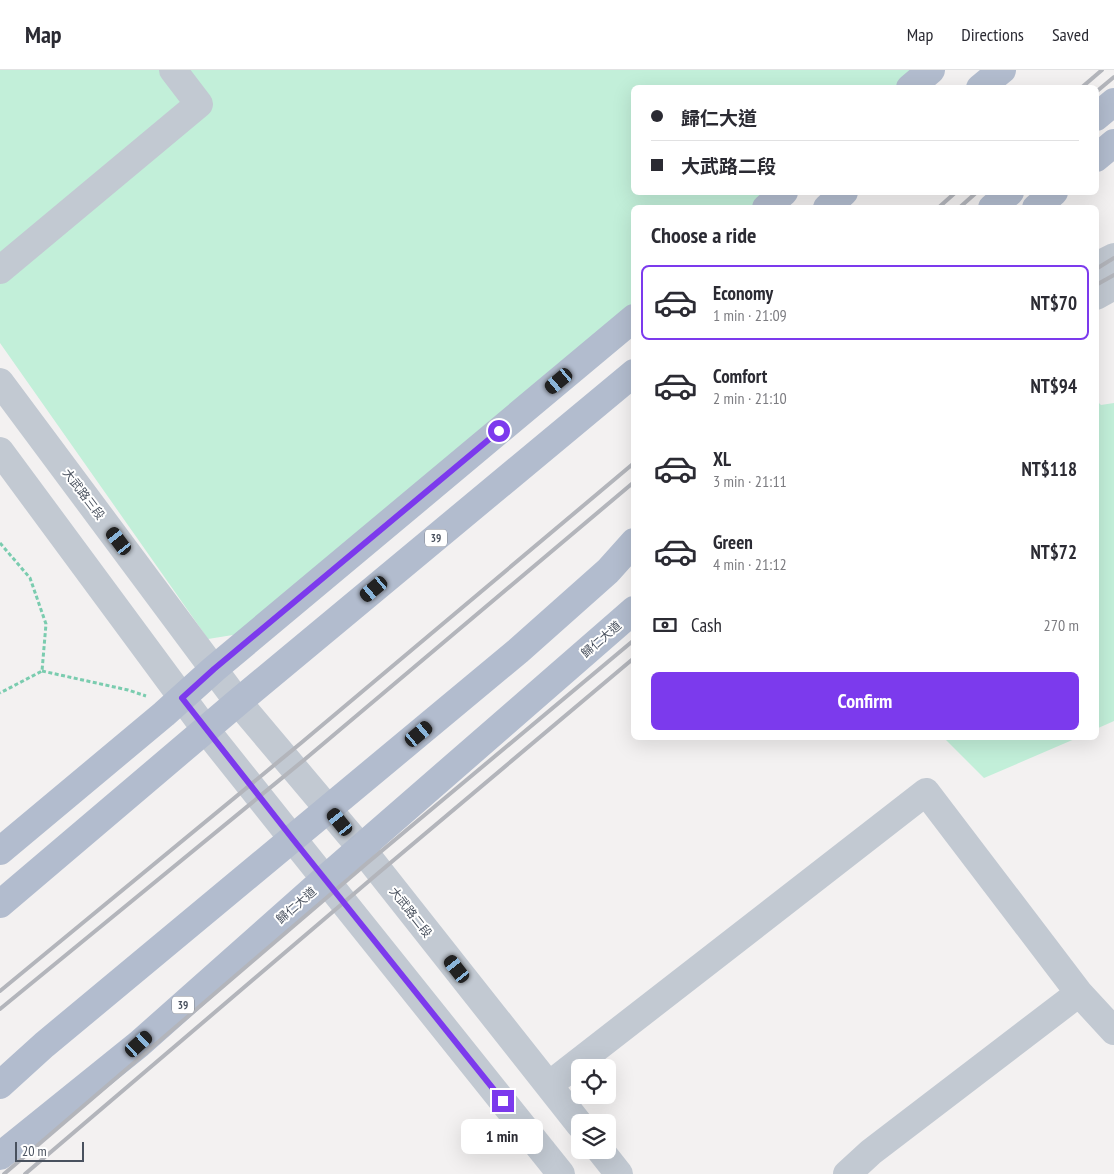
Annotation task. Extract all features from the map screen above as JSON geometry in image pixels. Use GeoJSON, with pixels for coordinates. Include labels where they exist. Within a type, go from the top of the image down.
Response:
{"type":"FeatureCollection","features":[{"type":"Feature","properties":{"kind":"main road"},"geometry":{"type":"LineString","coordinates":[[914,85],[931,70]]}},
{"type":"Feature","properties":{"kind":"main road"},"geometry":{"type":"LineString","coordinates":[[984,85],[1002,70]]}},
{"type":"Feature","properties":{"kind":"main road"},"geometry":{"type":"LineString","coordinates":[[1099,114],[1114,102]]}},
{"type":"Feature","properties":{"kind":"main road"},"geometry":{"type":"LineString","coordinates":[[1099,156],[1114,143]]}},
{"type":"Feature","properties":{"kind":"main road"},"geometry":{"type":"LineString","coordinates":[[769,205],[781,195]]}},
{"type":"Feature","properties":{"kind":"main road"},"geometry":{"type":"LineString","coordinates":[[830,205],[841,195]]}},
{"type":"Feature","properties":{"kind":"main road"},"geometry":{"type":"LineString","coordinates":[[995,205],[1007,195]]}},
{"type":"Feature","properties":{"kind":"main road"},"geometry":{"type":"LineString","coordinates":[[1039,205],[1051,195]]}},
{"type":"Feature","properties":{"kind":"main road"},"geometry":{"type":"LineString","coordinates":[[0,851],[214,669],[631,321]]}},
{"type":"Feature","properties":{"kind":"main road","name":"39"},"geometry":{"type":"LineString","coordinates":[[0,904],[238,702],[631,375]]}},
{"type":"Feature","properties":{"kind":"main road"},"geometry":{"type":"LineString","coordinates":[[0,1085],[52,1039],[518,651],[608,571],[631,545]]}},
{"type":"Feature","properties":{"kind":"main road","name":"歸仁大道"},"geometry":{"type":"LineString","coordinates":[[0,1156],[139,1044],[631,613]]}},
{"type":"Feature","properties":{"kind":"street"},"geometry":{"type":"LineString","coordinates":[[0,270],[199,104],[173,70]]}},
{"type":"Feature","properties":{"kind":"street"},"geometry":{"type":"LineString","coordinates":[[1099,264],[1114,257]]}},
{"type":"Feature","properties":{"kind":"street"},"geometry":{"type":"LineString","coordinates":[[1099,294],[1114,286]]}},
{"type":"Feature","properties":{"kind":"street","name":"大武路三段"},"geometry":{"type":"LineString","coordinates":[[0,382],[238,702]]}},
{"type":"Feature","properties":{"kind":"street"},"geometry":{"type":"LineString","coordinates":[[0,451],[206,730],[562,1174]]}},
{"type":"Feature","properties":{"kind":"street","name":"大武路二段"},"geometry":{"type":"LineString","coordinates":[[238,702],[329,808],[571,1114]]}},
{"type":"Feature","properties":{"kind":"street"},"geometry":{"type":"LineString","coordinates":[[549,1085],[926,792],[1079,993],[1114,1030]]}},
{"type":"Feature","properties":{"kind":"street"},"geometry":{"type":"LineString","coordinates":[[847,1174],[871,1152],[1079,993]]}},
{"type":"Feature","properties":{"kind":"street"},"geometry":{"type":"LineString","coordinates":[[607,1159],[618,1174]]}},
{"type":"Feature","properties":{"kind":"path"},"geometry":{"type":"LineString","coordinates":[[0,543],[30,578],[46,624],[42,671]]}},
{"type":"Feature","properties":{"kind":"path"},"geometry":{"type":"LineString","coordinates":[[0,693],[42,671],[151,697]]}},
{"type":"Feature","properties":{"kind":"green space"},"geometry":{"type":"Polygon","coordinates":[[[0,70],[922,70],[903,85],[631,85],[631,195],[774,195],[762,205],[631,205],[631,316],[257,631],[208,639],[0,343],[0,70]]]}},
{"type":"Feature","properties":{"kind":"green space"},"geometry":{"type":"Polygon","coordinates":[[[1099,403],[1101,405],[1114,403],[1114,721],[1099,728],[1099,403]]]}},
{"type":"Feature","properties":{"kind":"green space"},"geometry":{"type":"Polygon","coordinates":[[[946,740],[1072,740],[984,778],[946,740]]]}},
{"type":"Feature","properties":{"kind":"railway"},"geometry":{"type":"LineString","coordinates":[[1084,85],[1102,70]]}},
{"type":"Feature","properties":{"kind":"railway"},"geometry":{"type":"LineString","coordinates":[[1099,90],[1114,77]]}},
{"type":"Feature","properties":{"kind":"railway"},"geometry":{"type":"LineString","coordinates":[[941,205],[953,195]]}},
{"type":"Feature","properties":{"kind":"railway"},"geometry":{"type":"LineString","coordinates":[[962,205],[974,195]]}},
{"type":"Feature","properties":{"kind":"railway"},"geometry":{"type":"LineString","coordinates":[[1099,267],[1114,258]]}},
{"type":"Feature","properties":{"kind":"railway"},"geometry":{"type":"LineString","coordinates":[[1099,283],[1114,275]]}},
{"type":"Feature","properties":{"kind":"railway"},"geometry":{"type":"LineString","coordinates":[[0,991],[301,743],[631,466]]}},
{"type":"Feature","properties":{"kind":"railway"},"geometry":{"type":"LineString","coordinates":[[0,1009],[304,760],[631,485]]}},
{"type":"Feature","properties":{"kind":"railway"},"geometry":{"type":"LineString","coordinates":[[4,1174],[366,864],[631,643]]}},
{"type":"Feature","properties":{"kind":"railway"},"geometry":{"type":"LineString","coordinates":[[25,1174],[631,661]]}},
{"type":"Feature","properties":{"kind":"route"},"geometry":{"type":"LineString","coordinates":[[499,431],[214,669],[182,698],[503,1101]]}}]}
